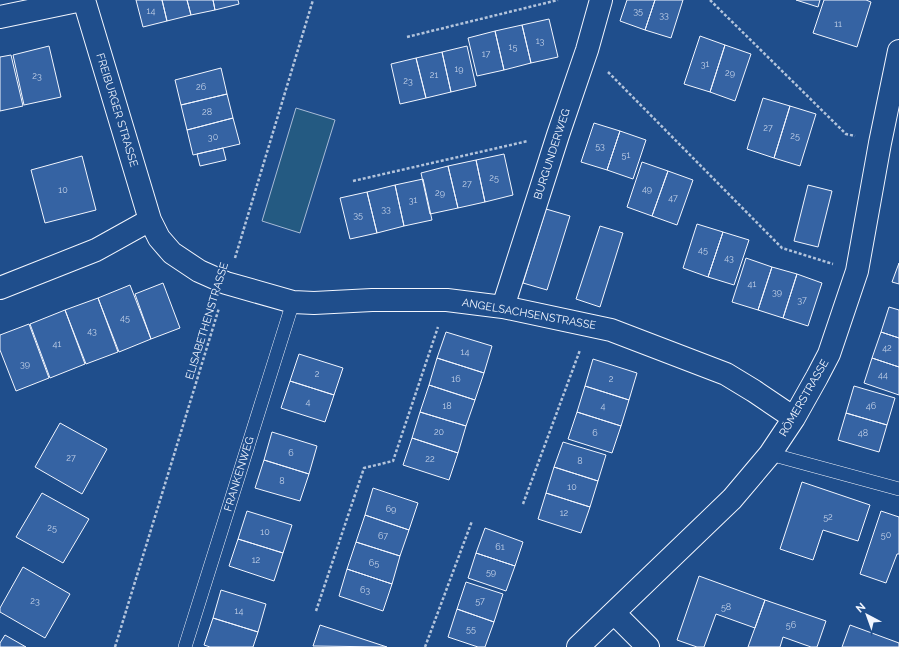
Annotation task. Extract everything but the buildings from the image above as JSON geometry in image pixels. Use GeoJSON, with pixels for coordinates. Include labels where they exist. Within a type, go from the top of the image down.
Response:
{"type":"FeatureCollection","features":[{"type":"Feature","properties":{"kind":"street"},"geometry":{"type":"LineString","coordinates":[[0,17],[83,0]]}},
{"type":"Feature","properties":{"kind":"street","name":"FREIBURGER STRASSE"},"geometry":{"type":"LineString","coordinates":[[83,0],[150,220]]}},
{"type":"Feature","properties":{"kind":"street","name":"BURGUNDERWEG"},"geometry":{"type":"LineString","coordinates":[[503,307],[587,50],[601,0]]}},
{"type":"Feature","properties":{"kind":"street","name":"RÖMERSTRASSE"},"geometry":{"type":"LineString","coordinates":[[578,647],[732,499],[770,454],[794,418],[829,354],[857,271],[880,143],[899,51]]}},
{"type":"Feature","properties":{"kind":"street"},"geometry":{"type":"LineString","coordinates":[[0,288],[96,250],[150,220]]}},
{"type":"Feature","properties":{"kind":"street","name":"ANGELSACHSENSTRASSE"},"geometry":{"type":"LineString","coordinates":[[150,220],[159,238],[172,252],[199,271],[226,283],[293,302],[314,303],[372,300],[447,300],[503,307],[590,325],[611,330],[726,374],[794,418]]}},
{"type":"Feature","properties":{"kind":"street"},"geometry":{"type":"LineString","coordinates":[[614,613],[648,647]]}},
{"type":"Feature","properties":{"kind":"lane","name":"FRANKENWEG"},"geometry":{"type":"LineString","coordinates":[[185,647],[293,302]]}},
{"type":"Feature","properties":{"kind":"lane"},"geometry":{"type":"LineString","coordinates":[[770,454],[899,489]]}},
{"type":"Feature","properties":{"kind":"path","name":"ELISABETHENSTRASSE"},"geometry":{"type":"LineString","coordinates":[[115,647],[313,0]]}},
{"type":"Feature","properties":{"kind":"path"},"geometry":{"type":"LineString","coordinates":[[407,37],[558,0]]}},
{"type":"Feature","properties":{"kind":"path"},"geometry":{"type":"LineString","coordinates":[[710,0],[846,134],[880,143]]}},
{"type":"Feature","properties":{"kind":"path"},"geometry":{"type":"LineString","coordinates":[[587,50],[782,248],[857,271]]}},
{"type":"Feature","properties":{"kind":"path"},"geometry":{"type":"LineString","coordinates":[[353,180],[558,135]]}},
{"type":"Feature","properties":{"kind":"path"},"geometry":{"type":"LineString","coordinates":[[316,611],[364,468],[393,461],[447,300]]}},
{"type":"Feature","properties":{"kind":"path"},"geometry":{"type":"LineString","coordinates":[[523,504],[590,325]]}},
{"type":"Feature","properties":{"kind":"path"},"geometry":{"type":"LineString","coordinates":[[425,647],[472,521]]}},
{"type":"Feature","properties":{"kind":"shaded area"},"geometry":{"type":"Polygon","coordinates":[[[296,108],[335,120],[300,233],[262,221],[296,108]]]}}]}
